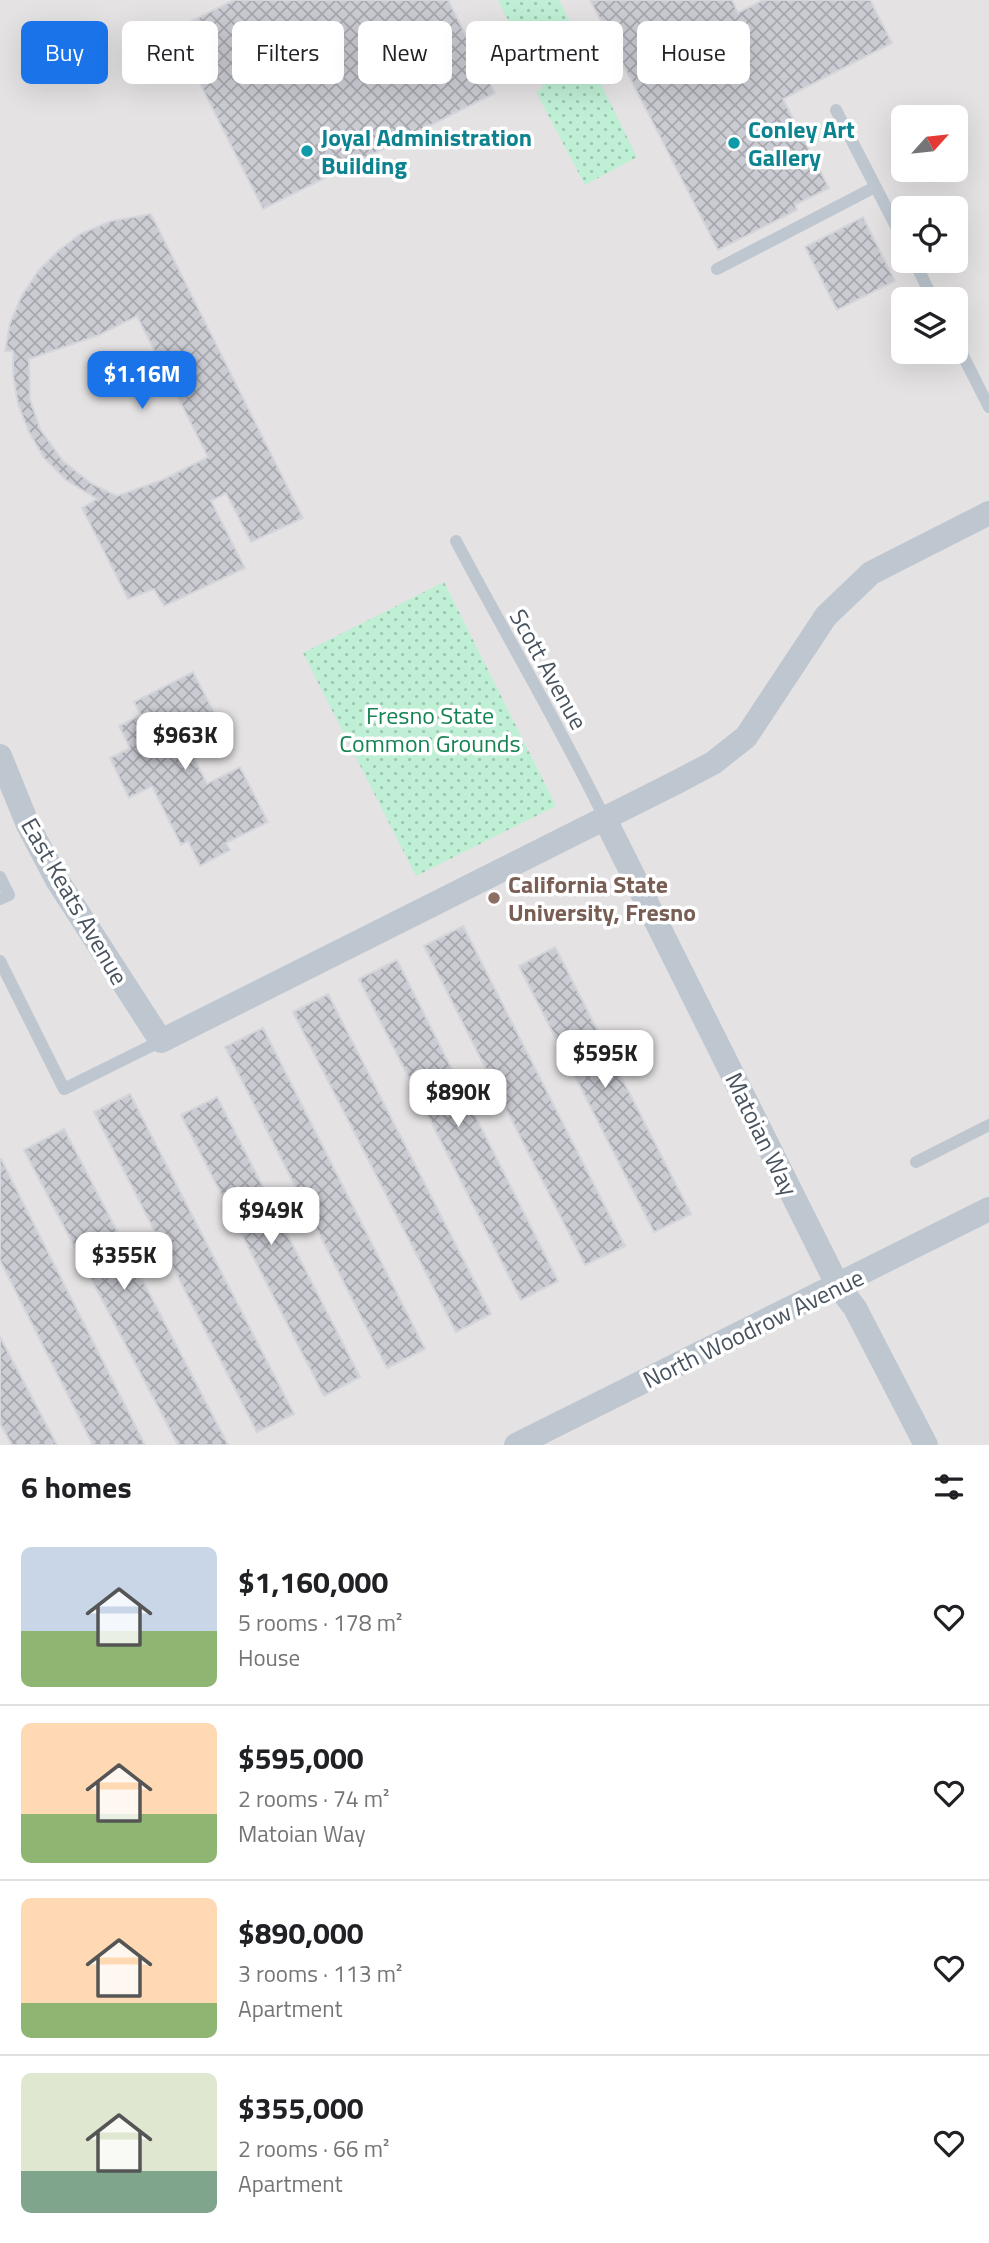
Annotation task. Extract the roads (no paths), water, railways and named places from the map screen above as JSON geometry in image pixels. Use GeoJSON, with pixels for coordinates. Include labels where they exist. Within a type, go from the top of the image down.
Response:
{"type":"FeatureCollection","features":[{"type":"Feature","properties":{"kind":"street"},"geometry":{"type":"LineString","coordinates":[[161,1041],[713,763],[734,748],[754,726],[826,616],[871,573],[989,513]]}},
{"type":"Feature","properties":{"kind":"street","name":"East Keats Avenue"},"geometry":{"type":"LineString","coordinates":[[0,755],[28,825],[57,880],[161,1041]]}},
{"type":"Feature","properties":{"kind":"street","name":"Matoian Way"},"geometry":{"type":"LineString","coordinates":[[605,819],[838,1286],[855,1308],[926,1445]]}},
{"type":"Feature","properties":{"kind":"street","name":"North Woodrow Avenue"},"geometry":{"type":"LineString","coordinates":[[516,1445],[989,1209]]}},
{"type":"Feature","properties":{"kind":"lane"},"geometry":{"type":"LineString","coordinates":[[836,110],[891,216]]}},
{"type":"Feature","properties":{"kind":"lane"},"geometry":{"type":"LineString","coordinates":[[717,270],[876,187]]}},
{"type":"Feature","properties":{"kind":"lane"},"geometry":{"type":"LineString","coordinates":[[967,364],[989,407]]}},
{"type":"Feature","properties":{"kind":"lane","name":"Scott Avenue"},"geometry":{"type":"LineString","coordinates":[[456,541],[503,631],[566,740],[605,819]]}},
{"type":"Feature","properties":{"kind":"lane"},"geometry":{"type":"LineString","coordinates":[[0,877],[9,895],[0,900]]}},
{"type":"Feature","properties":{"kind":"lane"},"geometry":{"type":"LineString","coordinates":[[0,961],[64,1089],[161,1041]]}},
{"type":"Feature","properties":{"kind":"lane"},"geometry":{"type":"LineString","coordinates":[[916,1162],[989,1125]]}},
{"type":"Feature","properties":{"kind":"place","name":"Conley Art Gallery"},"geometry":{"type":"Point","coordinates":[734,143]}},
{"type":"Feature","properties":{"kind":"place","name":"Joyal Administration Building"},"geometry":{"type":"Point","coordinates":[307,151]}},
{"type":"Feature","properties":{"kind":"place","name":"California State University, Fresno"},"geometry":{"type":"Point","coordinates":[494,898]}},
{"type":"Feature","properties":{"kind":"park label","name":"Fresno State Common Grounds"},"geometry":{"type":"Point","coordinates":[430,729]}}]}
